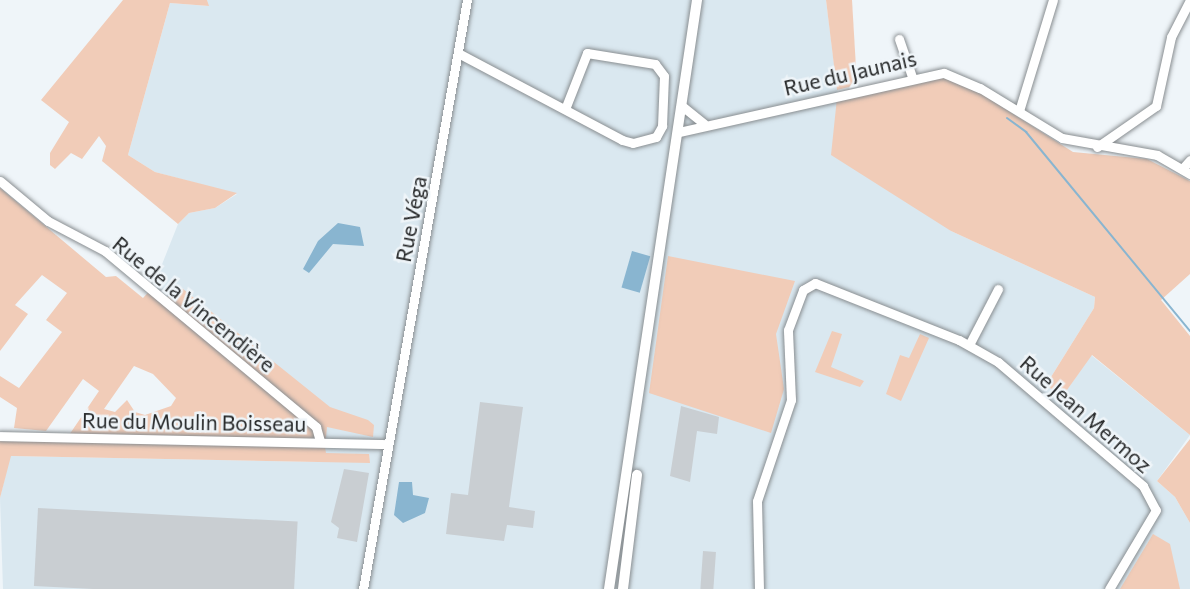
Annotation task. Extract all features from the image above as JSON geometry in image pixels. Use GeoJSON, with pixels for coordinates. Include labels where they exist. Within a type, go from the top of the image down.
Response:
{"type":"FeatureCollection","features":[{"type":"Feature","properties":{"kind":"main road"},"geometry":{"type":"LineString","coordinates":[[609,589],[648,351],[696,0]]}},
{"type":"Feature","properties":{"kind":"main road"},"geometry":{"type":"LineString","coordinates":[[624,589],[648,351]]}},
{"type":"Feature","properties":{"kind":"street","name":"Rue Véga"},"geometry":{"type":"LineString","coordinates":[[363,589],[467,0]]}},
{"type":"Feature","properties":{"kind":"street"},"geometry":{"type":"LineString","coordinates":[[1019,111],[1053,0]]}},
{"type":"Feature","properties":{"kind":"street"},"geometry":{"type":"LineString","coordinates":[[1097,147],[1156,106],[1171,37],[1190,0]]}},
{"type":"Feature","properties":{"kind":"street"},"geometry":{"type":"LineString","coordinates":[[899,39],[912,76]]}},
{"type":"Feature","properties":{"kind":"street"},"geometry":{"type":"LineString","coordinates":[[458,53],[622,140],[647,141],[662,126],[664,76],[655,64],[587,53],[565,109]]}},
{"type":"Feature","properties":{"kind":"street","name":"Rue du Jaunais"},"geometry":{"type":"LineString","coordinates":[[679,132],[912,76],[953,74],[1062,138],[1097,147],[1141,151],[1186,172]]}},
{"type":"Feature","properties":{"kind":"street"},"geometry":{"type":"LineString","coordinates":[[682,106],[704,124]]}},
{"type":"Feature","properties":{"kind":"street"},"geometry":{"type":"LineString","coordinates":[[1186,172],[1190,160]]}},
{"type":"Feature","properties":{"kind":"street","name":"Rue de la Vincendière"},"geometry":{"type":"LineString","coordinates":[[0,181],[48,221],[105,251],[316,427],[320,441]]}},
{"type":"Feature","properties":{"kind":"street","name":"Rue Jean Mermoz"},"geometry":{"type":"LineString","coordinates":[[759,589],[757,501],[791,400],[788,330],[803,290],[816,283],[969,345],[1045,397],[1143,486],[1156,510],[1109,589]]}},
{"type":"Feature","properties":{"kind":"street"},"geometry":{"type":"LineString","coordinates":[[969,345],[998,289]]}},
{"type":"Feature","properties":{"kind":"street","name":"Rue du Moulin Boisseau"},"geometry":{"type":"LineString","coordinates":[[0,436],[320,441],[388,448]]}},
{"type":"Feature","properties":{"kind":"shaded area"},"geometry":{"type":"Polygon","coordinates":[[[123,0],[207,0],[209,6],[170,3],[128,155],[155,172],[237,193],[215,208],[189,213],[178,224],[102,161],[106,146],[99,136],[82,159],[71,153],[55,169],[50,165],[50,153],[69,122],[41,100],[123,0]]]}},
{"type":"Feature","properties":{"kind":"shaded area"},"geometry":{"type":"Polygon","coordinates":[[[207,0],[826,0],[838,95],[951,231],[1095,297],[1094,308],[1046,385],[1062,397],[1091,355],[1190,435],[1157,481],[1175,497],[1190,523],[1190,589],[3,589],[0,498],[10,456],[320,462],[153,287],[178,224],[189,213],[215,208],[237,194],[155,172],[128,155],[170,3],[208,6],[207,0]]]}},
{"type":"Feature","properties":{"kind":"shaded area"},"geometry":{"type":"Polygon","coordinates":[[[826,0],[852,0],[857,85],[837,90],[826,0]]]}},
{"type":"Feature","properties":{"kind":"shaded area"},"geometry":{"type":"Polygon","coordinates":[[[943,76],[974,89],[1073,152],[1147,159],[1190,181],[1190,274],[1161,300],[1190,336],[1190,435],[1092,355],[1062,397],[1046,385],[1094,308],[1095,297],[951,231],[831,155],[837,98],[943,76]]]}},
{"type":"Feature","properties":{"kind":"shaded area"},"geometry":{"type":"Polygon","coordinates":[[[0,188],[106,277],[116,276],[143,298],[153,287],[167,298],[178,285],[330,407],[368,420],[374,425],[373,437],[327,427],[325,447],[326,453],[369,454],[370,463],[11,456],[0,498],[0,440],[65,441],[99,391],[83,379],[46,431],[14,428],[17,408],[0,397],[0,376],[19,388],[62,332],[46,320],[67,293],[42,275],[15,305],[28,314],[0,351],[0,188]],[[134,366],[104,409],[115,412],[127,400],[135,412],[145,415],[171,406],[176,398],[153,374],[134,366]]]}},
{"type":"Feature","properties":{"kind":"shaded area"},"geometry":{"type":"Polygon","coordinates":[[[668,256],[795,281],[776,334],[784,389],[771,433],[649,393],[668,256]]]}},
{"type":"Feature","properties":{"kind":"shaded area"},"geometry":{"type":"Polygon","coordinates":[[[832,331],[842,334],[831,367],[864,381],[860,387],[815,372],[832,331]]]}},
{"type":"Feature","properties":{"kind":"shaded area"},"geometry":{"type":"Polygon","coordinates":[[[920,334],[929,338],[901,401],[886,394],[900,355],[909,358],[920,334]]]}},
{"type":"Feature","properties":{"kind":"shaded area"},"geometry":{"type":"Polygon","coordinates":[[[1190,439],[1190,523],[1175,497],[1157,481],[1190,439]]]}},
{"type":"Feature","properties":{"kind":"shaded area"},"geometry":{"type":"Polygon","coordinates":[[[1153,534],[1170,544],[1180,589],[1120,589],[1153,534]]]}},
{"type":"Feature","properties":{"kind":"water"},"geometry":{"type":"Polygon","coordinates":[[[338,223],[360,227],[364,246],[333,244],[309,273],[303,269],[318,241],[338,223]]]}},
{"type":"Feature","properties":{"kind":"water"},"geometry":{"type":"Polygon","coordinates":[[[632,251],[650,256],[640,293],[622,288],[632,251]]]}},
{"type":"Feature","properties":{"kind":"water"},"geometry":{"type":"Polygon","coordinates":[[[399,482],[412,482],[413,495],[429,498],[425,513],[403,523],[394,515],[399,482]]]}},
{"type":"Feature","properties":{"kind":"building"},"geometry":{"type":"Polygon","coordinates":[[[480,402],[523,407],[509,507],[535,511],[533,528],[507,525],[504,541],[446,534],[451,493],[468,495],[480,402]]]}},
{"type":"Feature","properties":{"kind":"building"},"geometry":{"type":"Polygon","coordinates":[[[681,406],[719,417],[717,434],[697,431],[690,482],[670,476],[681,406]]]}},
{"type":"Feature","properties":{"kind":"building"},"geometry":{"type":"Polygon","coordinates":[[[344,469],[369,473],[357,542],[337,538],[339,528],[331,522],[344,469]]]}},
{"type":"Feature","properties":{"kind":"building"},"geometry":{"type":"Polygon","coordinates":[[[38,508],[298,522],[294,589],[93,589],[34,586],[38,508]]]}},
{"type":"Feature","properties":{"kind":"building"},"geometry":{"type":"Polygon","coordinates":[[[703,551],[716,552],[713,589],[700,589],[703,551]]]}},
{"type":"Feature","properties":{"kind":"waterway"},"geometry":{"type":"LineString","coordinates":[[1007,118],[1026,132],[1190,331]]}}]}
